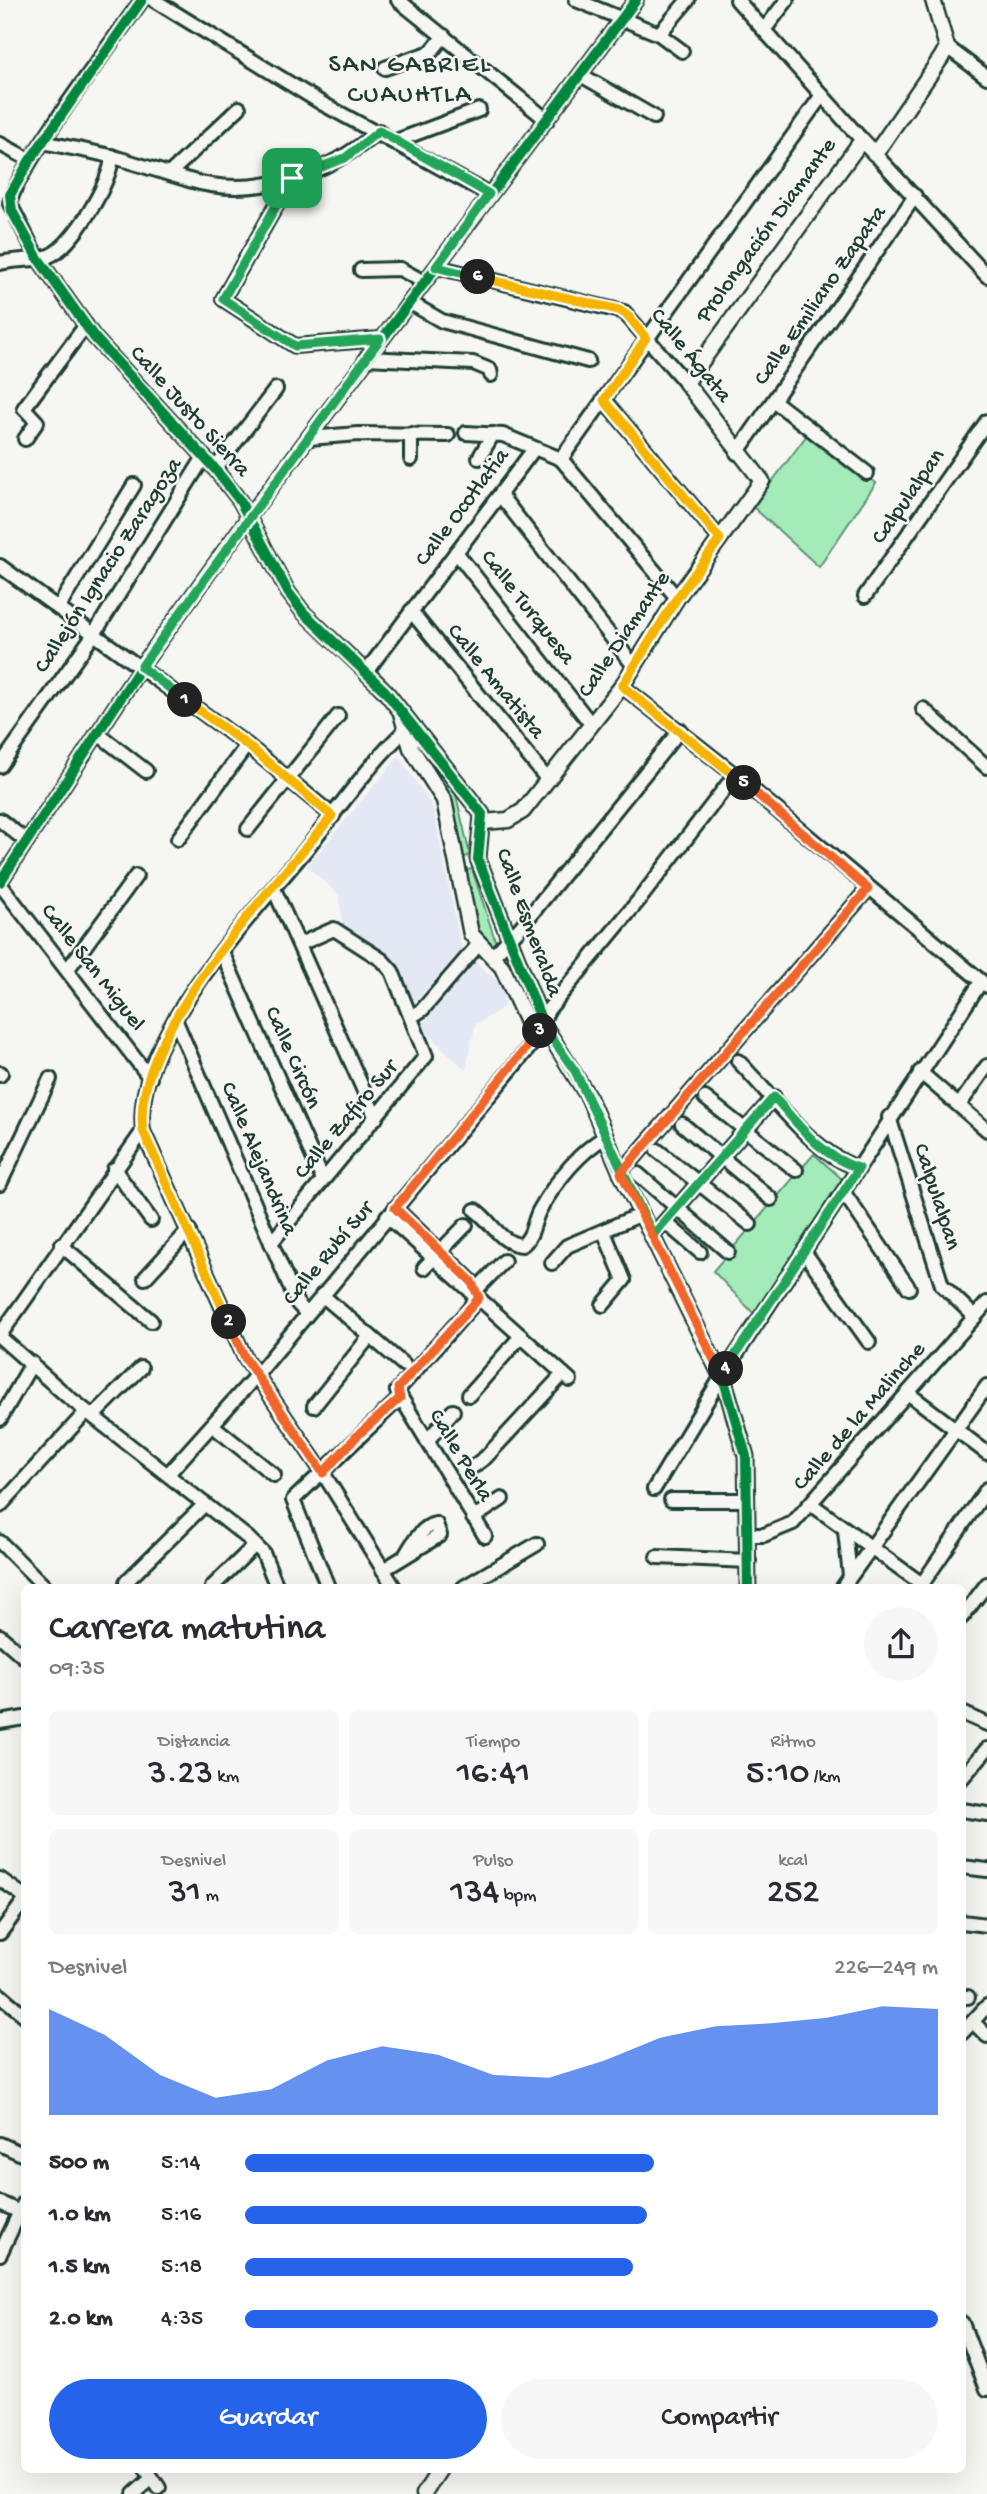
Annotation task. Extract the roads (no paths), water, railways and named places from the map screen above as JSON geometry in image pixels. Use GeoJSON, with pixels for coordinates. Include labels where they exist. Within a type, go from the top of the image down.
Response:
{"type":"FeatureCollection","features":[{"type":"Feature","properties":{"kind":"street"},"geometry":{"type":"LineString","coordinates":[[0,144],[30,159],[142,0]]}},
{"type":"Feature","properties":{"kind":"street"},"geometry":{"type":"LineString","coordinates":[[154,0],[323,104],[379,131],[489,194]]}},
{"type":"Feature","properties":{"kind":"street"},"geometry":{"type":"LineString","coordinates":[[398,0],[547,120]]}},
{"type":"Feature","properties":{"kind":"street"},"geometry":{"type":"LineString","coordinates":[[576,0],[659,34],[682,51]]}},
{"type":"Feature","properties":{"kind":"street"},"geometry":{"type":"LineString","coordinates":[[0,883],[141,667],[248,518],[636,0]]}},
{"type":"Feature","properties":{"kind":"street"},"geometry":{"type":"LineString","coordinates":[[659,34],[688,0]]}},
{"type":"Feature","properties":{"kind":"street"},"geometry":{"type":"LineString","coordinates":[[737,0],[987,276]]}},
{"type":"Feature","properties":{"kind":"street"},"geometry":{"type":"LineString","coordinates":[[764,30],[787,0]]}},
{"type":"Feature","properties":{"kind":"street"},"geometry":{"type":"LineString","coordinates":[[933,0],[947,47],[987,77]]}},
{"type":"Feature","properties":{"kind":"street"},"geometry":{"type":"LineString","coordinates":[[385,68],[431,51],[444,36]]}},
{"type":"Feature","properties":{"kind":"street"},"geometry":{"type":"LineString","coordinates":[[874,154],[947,47]]}},
{"type":"Feature","properties":{"kind":"street"},"geometry":{"type":"LineString","coordinates":[[581,75],[654,117]]}},
{"type":"Feature","properties":{"kind":"street"},"geometry":{"type":"LineString","coordinates":[[677,598],[561,459],[822,95]]}},
{"type":"Feature","properties":{"kind":"street"},"geometry":{"type":"LineString","coordinates":[[170,173],[239,108]]}},
{"type":"Feature","properties":{"kind":"street"},"geometry":{"type":"LineString","coordinates":[[396,141],[479,110]]}},
{"type":"Feature","properties":{"kind":"street"},"geometry":{"type":"LineString","coordinates":[[44,142],[87,153],[112,156],[190,181],[247,187],[292,178],[345,158],[379,131]]}},
{"type":"Feature","properties":{"kind":"street","name":"Prolongación Diamante"},"geometry":{"type":"LineString","coordinates":[[686,383],[862,140]]}},
{"type":"Feature","properties":{"kind":"street"},"geometry":{"type":"LineString","coordinates":[[0,263],[49,256],[79,227],[105,187],[112,170],[112,156]]}},
{"type":"Feature","properties":{"kind":"street","name":"Calle Justo Sierra"},"geometry":{"type":"LineString","coordinates":[[30,159],[10,195],[10,204],[37,257],[86,325],[215,469],[248,518],[288,592],[303,612],[366,672],[401,713],[408,727]]}},
{"type":"Feature","properties":{"kind":"street"},"geometry":{"type":"LineString","coordinates":[[292,178],[223,299],[295,346],[380,339]]}},
{"type":"Feature","properties":{"kind":"street","name":"Calle Emiliano Zapata"},"geometry":{"type":"LineString","coordinates":[[737,453],[915,197]]}},
{"type":"Feature","properties":{"kind":"street","name":"Calle Ágata"},"geometry":{"type":"LineString","coordinates":[[436,267],[619,310],[628,316],[686,383],[737,453],[762,481]]}},
{"type":"Feature","properties":{"kind":"street"},"geometry":{"type":"LineString","coordinates":[[361,270],[400,269],[424,282]]}},
{"type":"Feature","properties":{"kind":"street"},"geometry":{"type":"LineString","coordinates":[[409,302],[442,321],[588,360]]}},
{"type":"Feature","properties":{"kind":"street"},"geometry":{"type":"LineString","coordinates":[[25,439],[37,422],[24,408],[86,325]]}},
{"type":"Feature","properties":{"kind":"street"},"geometry":{"type":"LineString","coordinates":[[366,358],[473,363],[490,370],[491,375]]}},
{"type":"Feature","properties":{"kind":"street"},"geometry":{"type":"LineString","coordinates":[[215,469],[276,389]]}},
{"type":"Feature","properties":{"kind":"street"},"geometry":{"type":"LineString","coordinates":[[604,400],[720,539]]}},
{"type":"Feature","properties":{"kind":"street"},"geometry":{"type":"LineString","coordinates":[[774,401],[867,473]]}},
{"type":"Feature","properties":{"kind":"street","name":"Calpulalpan"},"geometry":{"type":"LineString","coordinates":[[865,596],[987,421]]}},
{"type":"Feature","properties":{"kind":"street"},"geometry":{"type":"LineString","coordinates":[[466,433],[493,434],[522,440],[534,449]]}},
{"type":"Feature","properties":{"kind":"street"},"geometry":{"type":"LineString","coordinates":[[411,434],[411,459]]}},
{"type":"Feature","properties":{"kind":"street"},"geometry":{"type":"LineString","coordinates":[[479,458],[493,434]]}},
{"type":"Feature","properties":{"kind":"street"},"geometry":{"type":"LineString","coordinates":[[309,438],[448,435]]}},
{"type":"Feature","properties":{"kind":"street","name":"Calle Ocotlatia"},"geometry":{"type":"LineString","coordinates":[[366,672],[534,449],[561,459]]}},
{"type":"Feature","properties":{"kind":"street","name":"Callejón Ignacio Zaragoza"},"geometry":{"type":"LineString","coordinates":[[0,766],[94,634],[204,457]]}},
{"type":"Feature","properties":{"kind":"street","name":"Calle Diamante"},"geometry":{"type":"LineString","coordinates":[[483,822],[503,821],[517,816],[622,686],[677,598],[762,481]]}},
{"type":"Feature","properties":{"kind":"street"},"geometry":{"type":"LineString","coordinates":[[58,607],[134,485]]}},
{"type":"Feature","properties":{"kind":"street"},"geometry":{"type":"LineString","coordinates":[[500,495],[634,666]]}},
{"type":"Feature","properties":{"kind":"street","name":"Calle Turquesa"},"geometry":{"type":"LineString","coordinates":[[456,552],[591,724]]}},
{"type":"Feature","properties":{"kind":"street"},"geometry":{"type":"LineString","coordinates":[[3,573],[58,607],[247,745],[332,816]]}},
{"type":"Feature","properties":{"kind":"street","name":"Calle Amatista"},"geometry":{"type":"LineString","coordinates":[[411,611],[547,779]]}},
{"type":"Feature","properties":{"kind":"street"},"geometry":{"type":"LineString","coordinates":[[622,686],[735,775],[984,984],[889,1117],[844,1193],[722,1376],[654,1489]]}},
{"type":"Feature","properties":{"kind":"street"},"geometry":{"type":"LineString","coordinates":[[923,709],[987,768]]}},
{"type":"Feature","properties":{"kind":"street"},"geometry":{"type":"LineString","coordinates":[[248,829],[338,716]]}},
{"type":"Feature","properties":{"kind":"street"},"geometry":{"type":"LineString","coordinates":[[392,1584],[323,1473],[245,1358],[143,1131],[143,1111],[150,1078],[175,1018],[193,986],[408,727]]}},
{"type":"Feature","properties":{"kind":"street","name":"Calle Esmeralda"},"geometry":{"type":"LineString","coordinates":[[408,727],[480,810],[483,822],[478,859],[544,1029]]}},
{"type":"Feature","properties":{"kind":"street","name":"Calle Esmeralda"},"geometry":{"type":"LineString","coordinates":[[408,727],[411,748],[444,800],[469,929],[478,945],[507,976],[527,1022],[544,1029]]}},
{"type":"Feature","properties":{"kind":"street"},"geometry":{"type":"LineString","coordinates":[[492,957],[680,730]]}},
{"type":"Feature","properties":{"kind":"street"},"geometry":{"type":"LineString","coordinates":[[97,733],[146,771]]}},
{"type":"Feature","properties":{"kind":"street"},"geometry":{"type":"LineString","coordinates":[[178,839],[247,745]]}},
{"type":"Feature","properties":{"kind":"street","name":"Calle Rubí Sur"},"geometry":{"type":"LineString","coordinates":[[168,1474],[257,1374],[544,1029],[548,1010],[639,901],[735,775]]}},
{"type":"Feature","properties":{"kind":"street"},"geometry":{"type":"LineString","coordinates":[[0,820],[26,841]]}},
{"type":"Feature","properties":{"kind":"street"},"geometry":{"type":"LineString","coordinates":[[458,864],[478,859]]}},
{"type":"Feature","properties":{"kind":"street"},"geometry":{"type":"LineString","coordinates":[[68,969],[136,876]]}},
{"type":"Feature","properties":{"kind":"street","name":"Calle San Miguel"},"geometry":{"type":"LineString","coordinates":[[0,883],[150,1078]]}},
{"type":"Feature","properties":{"kind":"street"},"geometry":{"type":"LineString","coordinates":[[274,889],[376,1118]]}},
{"type":"Feature","properties":{"kind":"street"},"geometry":{"type":"LineString","coordinates":[[621,1173],[868,889]]}},
{"type":"Feature","properties":{"kind":"street"},"geometry":{"type":"LineString","coordinates":[[300,944],[331,929],[339,930],[388,965],[411,1017],[422,1010],[478,945]]}},
{"type":"Feature","properties":{"kind":"street","name":"Calle Circón"},"geometry":{"type":"LineString","coordinates":[[222,952],[323,1180]]}},
{"type":"Feature","properties":{"kind":"street","name":"Calle Zafiro Sur"},"geometry":{"type":"LineString","coordinates":[[271,1242],[425,1059],[425,1050],[411,1017]]}},
{"type":"Feature","properties":{"kind":"street","name":"Calle Alejandrina"},"geometry":{"type":"LineString","coordinates":[[175,1018],[297,1303],[307,1314]]}},
{"type":"Feature","properties":{"kind":"street"},"geometry":{"type":"LineString","coordinates":[[544,1029],[575,1071],[621,1173],[722,1376],[744,1448],[749,1535],[748,1584]]}},
{"type":"Feature","properties":{"kind":"street"},"geometry":{"type":"LineString","coordinates":[[738,1061],[819,1146],[838,1160],[859,1168]]}},
{"type":"Feature","properties":{"kind":"street"},"geometry":{"type":"LineString","coordinates":[[960,1104],[987,1066]]}},
{"type":"Feature","properties":{"kind":"street"},"geometry":{"type":"LineString","coordinates":[[920,1072],[987,1130]]}},
{"type":"Feature","properties":{"kind":"street"},"geometry":{"type":"LineString","coordinates":[[0,1184],[50,1079]]}},
{"type":"Feature","properties":{"kind":"street"},"geometry":{"type":"LineString","coordinates":[[653,1235],[749,1130],[774,1097]]}},
{"type":"Feature","properties":{"kind":"street"},"geometry":{"type":"LineString","coordinates":[[705,1098],[749,1130],[796,1170]]}},
{"type":"Feature","properties":{"kind":"street","name":"Calpulalpan"},"geometry":{"type":"LineString","coordinates":[[889,1117],[942,1285],[975,1317]]}},
{"type":"Feature","properties":{"kind":"street"},"geometry":{"type":"LineString","coordinates":[[682,1124],[771,1199]]}},
{"type":"Feature","properties":{"kind":"street"},"geometry":{"type":"LineString","coordinates":[[143,1131],[0,1336],[90,1414],[255,1545],[263,1553],[276,1584]]}},
{"type":"Feature","properties":{"kind":"street"},"geometry":{"type":"LineString","coordinates":[[475,1210],[488,1219],[496,1231],[508,1241],[522,1245],[530,1235],[542,1206],[569,1168],[605,1137]]}},
{"type":"Feature","properties":{"kind":"street"},"geometry":{"type":"LineString","coordinates":[[657,1150],[750,1224]]}},
{"type":"Feature","properties":{"kind":"street"},"geometry":{"type":"LineString","coordinates":[[114,1169],[151,1220]]}},
{"type":"Feature","properties":{"kind":"street"},"geometry":{"type":"LineString","coordinates":[[638,1174],[727,1252]]}},
{"type":"Feature","properties":{"kind":"street"},"geometry":{"type":"LineString","coordinates":[[844,1193],[909,1288]]}},
{"type":"Feature","properties":{"kind":"street"},"geometry":{"type":"LineString","coordinates":[[391,1212],[433,1259],[567,1377],[487,1456],[474,1465]]}},
{"type":"Feature","properties":{"kind":"street"},"geometry":{"type":"LineString","coordinates":[[552,1263],[563,1248],[642,1214]]}},
{"type":"Feature","properties":{"kind":"street"},"geometry":{"type":"LineString","coordinates":[[665,1222],[700,1252]]}},
{"type":"Feature","properties":{"kind":"street"},"geometry":{"type":"LineString","coordinates":[[433,1259],[466,1225]]}},
{"type":"Feature","properties":{"kind":"street"},"geometry":{"type":"LineString","coordinates":[[145,1278],[189,1230]]}},
{"type":"Feature","properties":{"kind":"street"},"geometry":{"type":"LineString","coordinates":[[603,1305],[624,1280],[604,1232]]}},
{"type":"Feature","properties":{"kind":"street"},"geometry":{"type":"LineString","coordinates":[[61,1245],[151,1321]]}},
{"type":"Feature","properties":{"kind":"street"},"geometry":{"type":"LineString","coordinates":[[804,1253],[869,1342]]}},
{"type":"Feature","properties":{"kind":"street"},"geometry":{"type":"LineString","coordinates":[[327,1584],[292,1503],[362,1431],[400,1398],[398,1388],[504,1261]]}},
{"type":"Feature","properties":{"kind":"street"},"geometry":{"type":"LineString","coordinates":[[322,1295],[404,1365]]}},
{"type":"Feature","properties":{"kind":"street","name":"Calle de la Malinche"},"geometry":{"type":"LineString","coordinates":[[749,1535],[764,1535],[790,1525],[987,1303]]}},
{"type":"Feature","properties":{"kind":"street"},"geometry":{"type":"LineString","coordinates":[[314,1406],[370,1336]]}},
{"type":"Feature","properties":{"kind":"street"},"geometry":{"type":"LineString","coordinates":[[469,1395],[520,1336]]}},
{"type":"Feature","properties":{"kind":"street"},"geometry":{"type":"LineString","coordinates":[[0,1419],[32,1363]]}},
{"type":"Feature","properties":{"kind":"street"},"geometry":{"type":"LineString","coordinates":[[0,1506],[90,1414],[141,1368]]}},
{"type":"Feature","properties":{"kind":"street"},"geometry":{"type":"LineString","coordinates":[[846,1582],[987,1386]]}},
{"type":"Feature","properties":{"kind":"street"},"geometry":{"type":"LineString","coordinates":[[909,1394],[987,1453]]}},
{"type":"Feature","properties":{"kind":"street","name":"Calle Perla"},"geometry":{"type":"LineString","coordinates":[[400,1398],[485,1536]]}},
{"type":"Feature","properties":{"kind":"street"},"geometry":{"type":"LineString","coordinates":[[427,1441],[453,1411]]}},
{"type":"Feature","properties":{"kind":"street"},"geometry":{"type":"LineString","coordinates":[[212,1425],[274,1475]]}},
{"type":"Feature","properties":{"kind":"street"},"geometry":{"type":"LineString","coordinates":[[922,1584],[987,1489]]}},
{"type":"Feature","properties":{"kind":"street"},"geometry":{"type":"LineString","coordinates":[[473,1518],[502,1499]]}},
{"type":"Feature","properties":{"kind":"street"},"geometry":{"type":"LineString","coordinates":[[671,1500],[747,1500]]}},
{"type":"Feature","properties":{"kind":"street"},"geometry":{"type":"LineString","coordinates":[[126,1582],[205,1504]]}},
{"type":"Feature","properties":{"kind":"street"},"geometry":{"type":"LineString","coordinates":[[811,1504],[918,1584]]}},
{"type":"Feature","properties":{"kind":"street"},"geometry":{"type":"LineString","coordinates":[[845,1531],[846,1582]]}},
{"type":"Feature","properties":{"kind":"street"},"geometry":{"type":"LineString","coordinates":[[0,1542],[42,1584]]}},
{"type":"Feature","properties":{"kind":"street"},"geometry":{"type":"LineString","coordinates":[[469,1584],[537,1544]]}},
{"type":"Feature","properties":{"kind":"street"},"geometry":{"type":"LineString","coordinates":[[215,1584],[255,1545]]}},
{"type":"Feature","properties":{"kind":"street"},"geometry":{"type":"LineString","coordinates":[[383,1570],[405,1556]]}},
{"type":"Feature","properties":{"kind":"street"},"geometry":{"type":"LineString","coordinates":[[657,1557],[749,1561]]}},
{"type":"Feature","properties":{"kind":"street"},"geometry":{"type":"LineString","coordinates":[[966,1613],[987,1584]]}},
{"type":"Feature","properties":{"kind":"street"},"geometry":{"type":"LineString","coordinates":[[0,1636],[21,1654]]}},
{"type":"Feature","properties":{"kind":"street"},"geometry":{"type":"LineString","coordinates":[[966,1715],[987,1724]]}},
{"type":"Feature","properties":{"kind":"street"},"geometry":{"type":"LineString","coordinates":[[0,1723],[21,1719]]}},
{"type":"Feature","properties":{"kind":"street"},"geometry":{"type":"LineString","coordinates":[[966,1773],[987,1749]]}},
{"type":"Feature","properties":{"kind":"street"},"geometry":{"type":"LineString","coordinates":[[966,1811],[987,1814]]}},
{"type":"Feature","properties":{"kind":"street"},"geometry":{"type":"LineString","coordinates":[[966,1867],[987,1870]]}},
{"type":"Feature","properties":{"kind":"street"},"geometry":{"type":"LineString","coordinates":[[0,1879],[21,1896]]}},
{"type":"Feature","properties":{"kind":"street"},"geometry":{"type":"LineString","coordinates":[[0,1933],[21,1903]]}},
{"type":"Feature","properties":{"kind":"street"},"geometry":{"type":"LineString","coordinates":[[966,1922],[987,1925]]}},
{"type":"Feature","properties":{"kind":"street"},"geometry":{"type":"LineString","coordinates":[[0,1995],[21,2012]]}},
{"type":"Feature","properties":{"kind":"street"},"geometry":{"type":"LineString","coordinates":[[966,2029],[987,2006]]}},
{"type":"Feature","properties":{"kind":"street"},"geometry":{"type":"LineString","coordinates":[[973,2022],[987,2036]]}},
{"type":"Feature","properties":{"kind":"street"},"geometry":{"type":"LineString","coordinates":[[0,2144],[21,2154]]}},
{"type":"Feature","properties":{"kind":"street"},"geometry":{"type":"LineString","coordinates":[[0,2203],[21,2207]]}},
{"type":"Feature","properties":{"kind":"street"},"geometry":{"type":"LineString","coordinates":[[0,2254],[21,2209]]}},
{"type":"Feature","properties":{"kind":"street"},"geometry":{"type":"LineString","coordinates":[[966,2334],[987,2389]]}},
{"type":"Feature","properties":{"kind":"street"},"geometry":{"type":"LineString","coordinates":[[424,2494],[437,2473]]}},
{"type":"Feature","properties":{"kind":"street"},"geometry":{"type":"LineString","coordinates":[[134,2494],[152,2478]]}},
{"type":"Feature","properties":{"kind":"district","name":"SAN GABRIEL CUAUHTLA"},"geometry":{"type":"Point","coordinates":[410,81]}}]}
